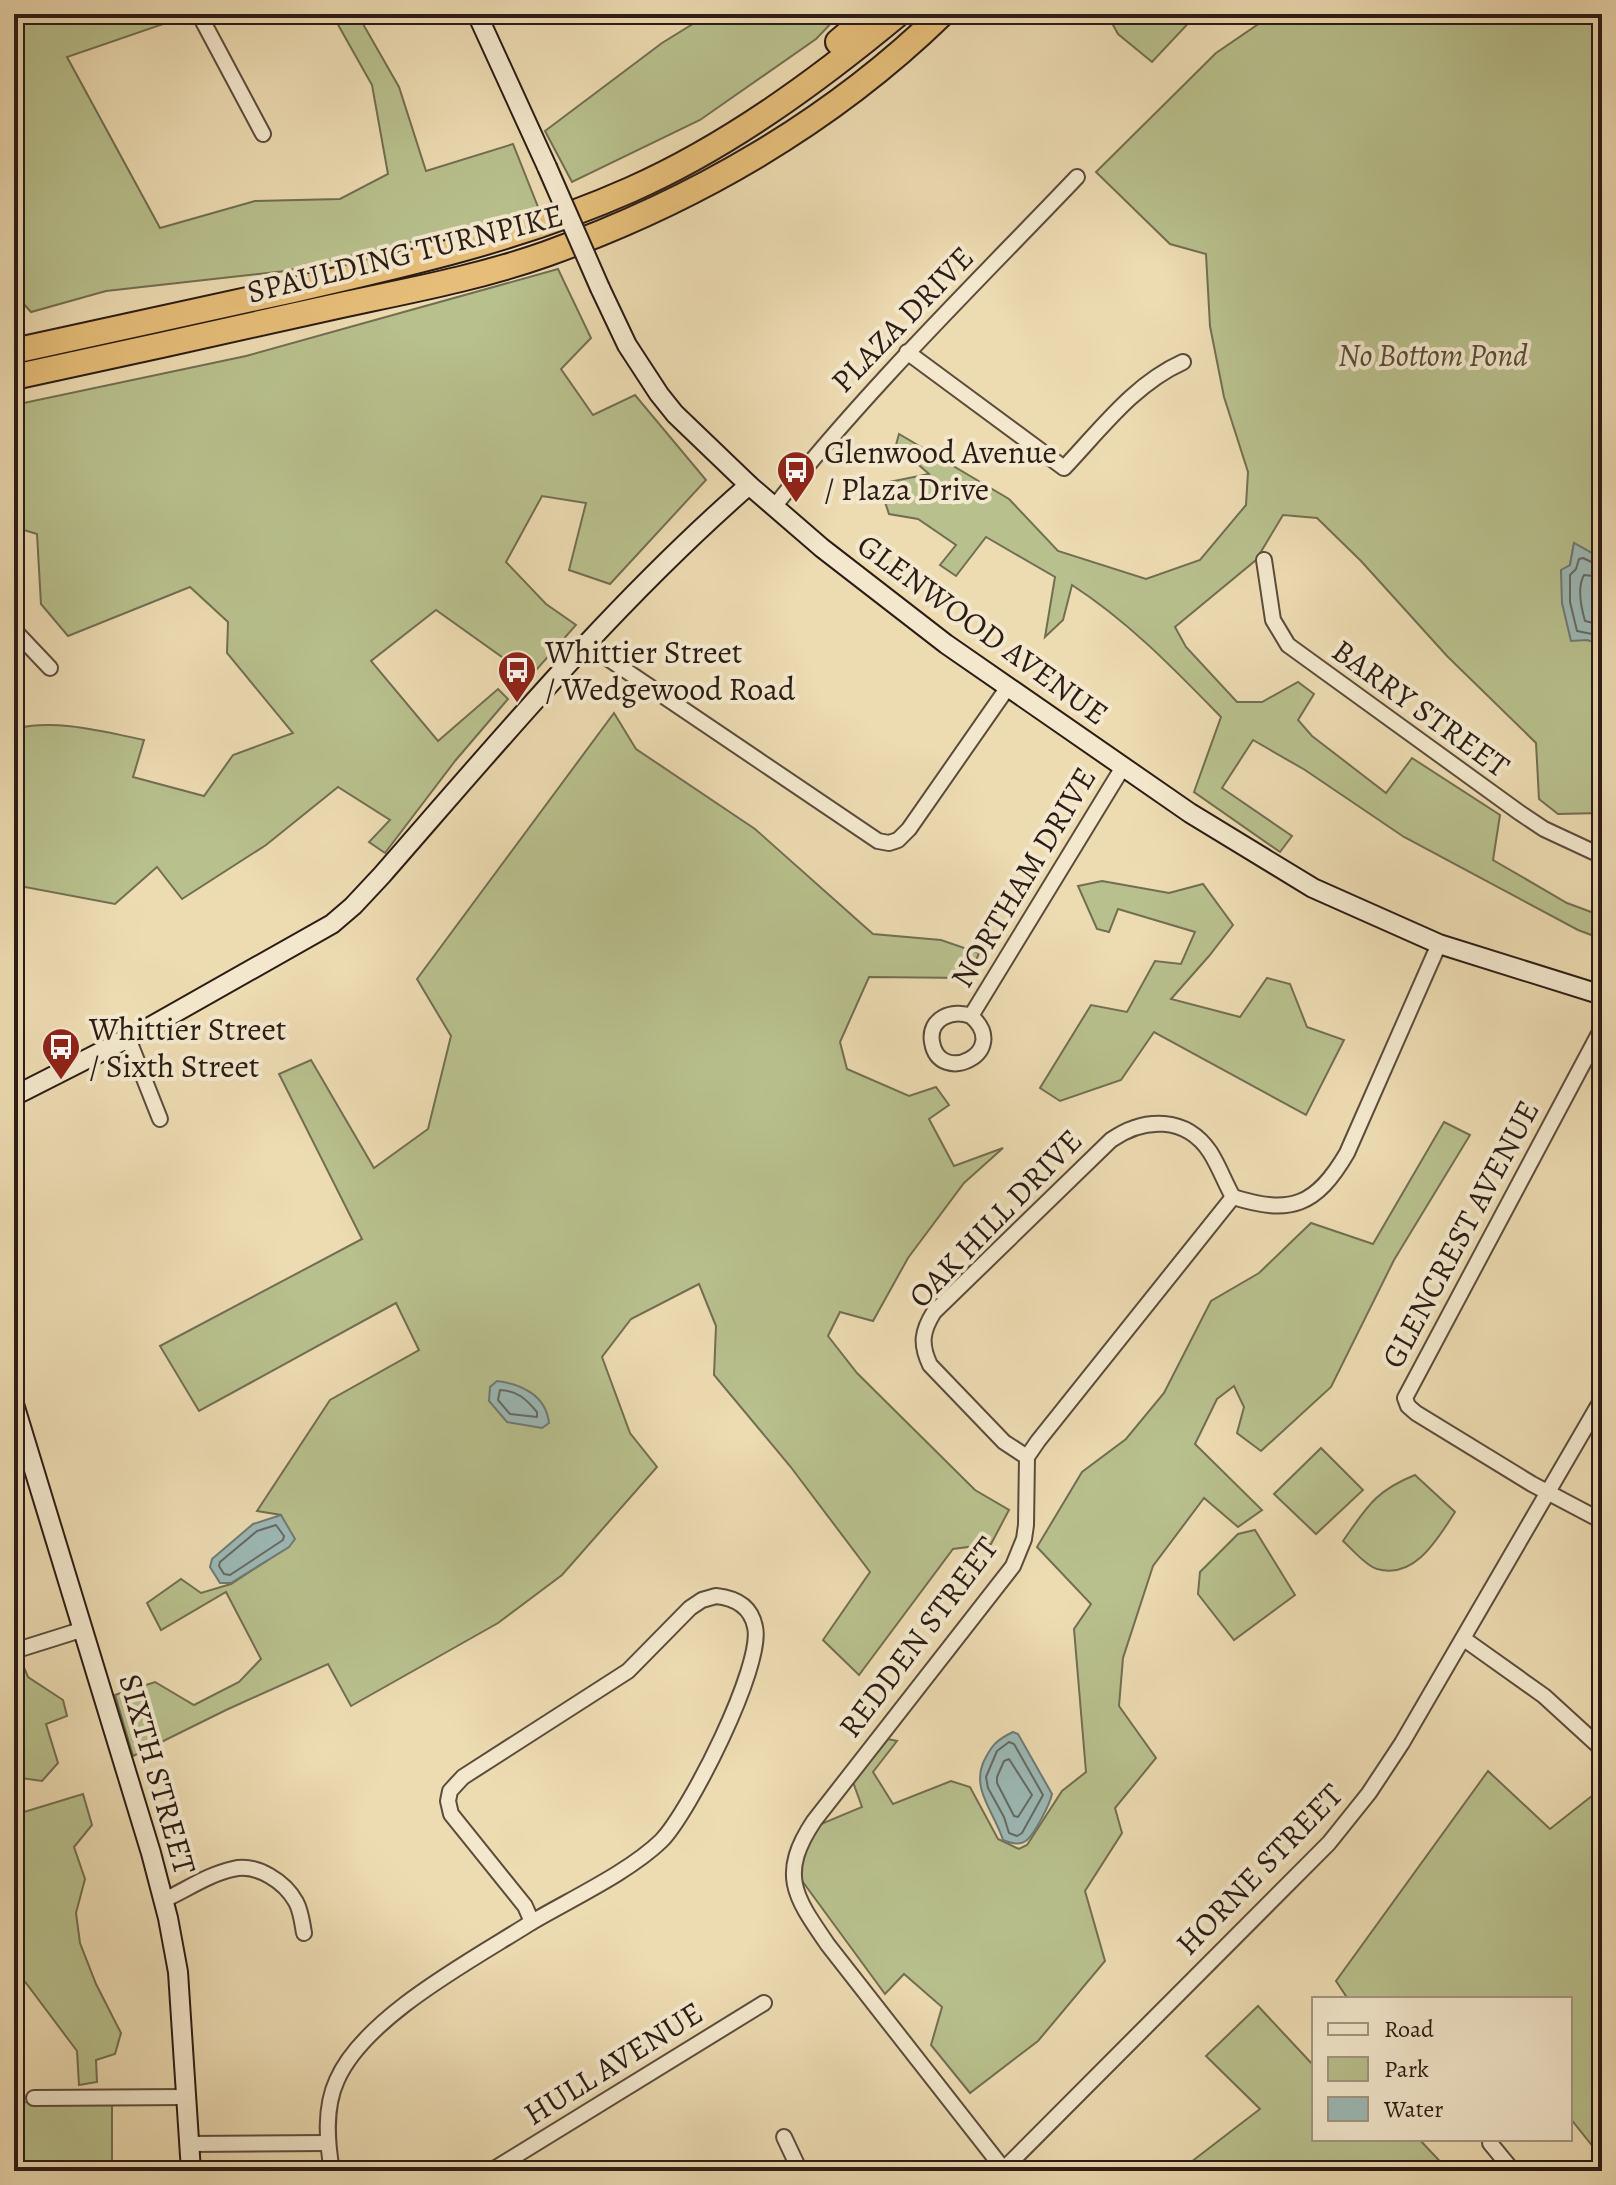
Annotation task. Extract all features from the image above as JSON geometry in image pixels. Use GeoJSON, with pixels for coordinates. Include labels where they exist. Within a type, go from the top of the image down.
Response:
{"type":"FeatureCollection","features":[{"type":"Feature","properties":{"kind":"highway"},"geometry":{"type":"LineString","coordinates":[[721,142],[743,116],[871,14]]}},
{"type":"Feature","properties":{"kind":"highway","name":"SPAULDING TURNPIKE"},"geometry":{"type":"LineString","coordinates":[[14,351],[344,278],[489,242],[549,223],[661,175],[721,142],[810,82],[898,14]]}},
{"type":"Feature","properties":{"kind":"highway","name":"SPAULDING TURNPIKE"},"geometry":{"type":"LineString","coordinates":[[14,377],[458,279],[542,255],[604,232],[683,196],[796,130],[866,80],[942,14]]}},
{"type":"Feature","properties":{"kind":"street"},"geometry":{"type":"LineString","coordinates":[[199,14],[263,134]]}},
{"type":"Feature","properties":{"kind":"street","name":"GLENWOOD AVENUE"},"geometry":{"type":"LineString","coordinates":[[477,14],[627,345],[659,394],[696,434],[774,507],[867,585],[1008,687],[1190,813],[1287,874],[1439,944],[1602,995]]}},
{"type":"Feature","properties":{"kind":"street","name":"PLAZA DRIVE"},"geometry":{"type":"LineString","coordinates":[[774,507],[838,426],[1077,177]]}},
{"type":"Feature","properties":{"kind":"street"},"geometry":{"type":"LineString","coordinates":[[907,352],[1064,468],[1143,385],[1162,371],[1183,362]]}},
{"type":"Feature","properties":{"kind":"street"},"geometry":{"type":"LineString","coordinates":[[14,1096],[128,1038],[332,924],[353,906],[585,643],[642,584],[749,485]]}},
{"type":"Feature","properties":{"kind":"street","name":"BARRY STREET"},"geometry":{"type":"LineString","coordinates":[[1264,560],[1273,620],[1288,645],[1520,813],[1544,829],[1602,856]]}},
{"type":"Feature","properties":{"kind":"street"},"geometry":{"type":"LineString","coordinates":[[14,630],[50,668]]}},
{"type":"Feature","properties":{"kind":"street"},"geometry":{"type":"LineString","coordinates":[[585,643],[878,841],[889,843],[898,840],[918,818],[1008,687]]}},
{"type":"Feature","properties":{"kind":"street","name":"NORTHAM DRIVE"},"geometry":{"type":"LineString","coordinates":[[971,1016],[1123,767]]}},
{"type":"Feature","properties":{"kind":"street"},"geometry":{"type":"LineString","coordinates":[[1027,1457],[1233,1197],[1257,1205],[1287,1207],[1312,1197],[1331,1176],[1347,1153],[1402,1022],[1439,944]]}},
{"type":"Feature","properties":{"kind":"street","name":"GLENCREST AVENUE"},"geometry":{"type":"LineString","coordinates":[[1548,1493],[1416,1413],[1405,1398],[1602,1028]]}},
{"type":"Feature","properties":{"kind":"street"},"geometry":{"type":"LineString","coordinates":[[128,1038],[160,1119]]}},
{"type":"Feature","properties":{"kind":"street","name":"OAK HILL DRIVE"},"geometry":{"type":"LineString","coordinates":[[1027,1457],[1004,1442],[930,1365],[922,1338],[934,1312],[1122,1132],[1145,1124],[1163,1123],[1190,1131],[1210,1151],[1233,1197]]}},
{"type":"Feature","properties":{"kind":"street","name":"HORNE STREET"},"geometry":{"type":"LineString","coordinates":[[1004,2170],[1337,1833],[1369,1793],[1464,1639],[1602,1399]]}},
{"type":"Feature","properties":{"kind":"street","name":"SIXTH STREET"},"geometry":{"type":"LineString","coordinates":[[14,1404],[164,1900],[178,1972],[191,2171]]}},
{"type":"Feature","properties":{"kind":"street","name":"REDDEN STREET"},"geometry":{"type":"LineString","coordinates":[[1004,2170],[828,1945],[800,1901],[794,1873],[799,1844],[814,1821],[1013,1566],[1026,1525],[1027,1457]]}},
{"type":"Feature","properties":{"kind":"street"},"geometry":{"type":"LineString","coordinates":[[1548,1493],[1602,1521]]}},
{"type":"Feature","properties":{"kind":"street"},"geometry":{"type":"LineString","coordinates":[[332,2171],[327,2143],[336,2081],[371,2033],[442,1980],[651,1850],[679,1819],[735,1707],[752,1662],[755,1628],[742,1604],[716,1596],[702,1600],[690,1608],[628,1671],[490,1758],[463,1777],[450,1791],[448,1801],[451,1814],[525,1906],[532,1922]]}},
{"type":"Feature","properties":{"kind":"street"},"geometry":{"type":"LineString","coordinates":[[14,1651],[84,1629]]}},
{"type":"Feature","properties":{"kind":"street"},"geometry":{"type":"LineString","coordinates":[[1464,1639],[1544,1696],[1602,1749]]}},
{"type":"Feature","properties":{"kind":"street"},"geometry":{"type":"LineString","coordinates":[[164,1900],[224,1872],[238,1868],[254,1870],[270,1876],[290,1893],[300,1913],[304,1933]]}},
{"type":"Feature","properties":{"kind":"street","name":"HULL AVENUE"},"geometry":{"type":"LineString","coordinates":[[491,2171],[764,2003]]}},
{"type":"Feature","properties":{"kind":"street"},"geometry":{"type":"LineString","coordinates":[[34,2098],[186,2097]]}},
{"type":"Feature","properties":{"kind":"street"},"geometry":{"type":"LineString","coordinates":[[784,2137],[800,2171]]}},
{"type":"Feature","properties":{"kind":"street"},"geometry":{"type":"LineString","coordinates":[[189,2144],[327,2143]]}},
{"type":"Feature","properties":{"kind":"street"},"geometry":{"type":"LineString","coordinates":[[1490,2143],[1513,2171]]}},
{"type":"Feature","properties":{"kind":"green space"},"geometry":{"type":"Polygon","coordinates":[[[18,14],[172,14],[175,20],[67,57],[160,228],[255,201],[340,199],[388,174],[372,85],[332,14],[361,14],[363,24],[399,87],[426,171],[513,144],[540,212],[286,271],[106,291],[31,312],[14,293],[14,18],[18,14]]]}},
{"type":"Feature","properties":{"kind":"green space"},"geometry":{"type":"Polygon","coordinates":[[[709,14],[840,14],[816,39],[700,120],[572,182],[545,131],[662,43],[709,14]]]}},
{"type":"Feature","properties":{"kind":"green space"},"geometry":{"type":"Polygon","coordinates":[[[1107,14],[1197,14],[1152,62],[1118,34],[1107,14]]]}},
{"type":"Feature","properties":{"kind":"green space","name":"No Bottom Pond"},"geometry":{"type":"Polygon","coordinates":[[[1273,14],[1300,14],[1330,22],[1340,14],[1602,14],[1602,563],[1597,556],[1574,543],[1570,565],[1561,571],[1562,600],[1587,640],[1602,644],[1602,813],[1558,814],[1539,799],[1536,743],[1447,656],[1361,561],[1317,518],[1283,515],[1256,560],[1175,627],[1186,647],[1237,702],[1262,702],[1298,682],[1314,694],[1298,720],[1312,736],[1386,793],[1412,758],[1500,815],[1493,860],[1567,903],[1602,916],[1602,939],[1578,930],[1404,837],[1305,770],[1253,740],[1222,788],[1292,836],[1280,852],[1194,792],[1221,717],[1132,630],[1072,585],[1063,620],[1045,637],[1055,577],[986,537],[956,576],[940,565],[956,545],[918,519],[889,514],[879,484],[929,474],[896,445],[899,434],[1009,499],[1058,551],[1146,579],[1200,560],[1246,505],[1248,472],[1224,397],[1210,326],[1206,254],[1170,244],[1096,172],[1216,53],[1273,14]]]}},
{"type":"Feature","properties":{"kind":"green space"},"geometry":{"type":"Polygon","coordinates":[[[558,269],[591,338],[561,369],[593,415],[635,395],[706,480],[610,584],[569,570],[586,503],[542,496],[506,562],[546,604],[576,625],[530,677],[436,610],[371,661],[438,741],[498,689],[508,699],[455,761],[385,853],[369,842],[390,820],[338,787],[266,845],[182,899],[157,867],[115,904],[14,885],[14,729],[62,726],[144,740],[133,777],[204,796],[233,755],[293,733],[227,653],[228,622],[190,587],[68,636],[41,604],[37,534],[14,527],[14,405],[246,356],[558,269]]]}},
{"type":"Feature","properties":{"kind":"green space"},"geometry":{"type":"Polygon","coordinates":[[[614,713],[636,749],[755,829],[873,934],[941,940],[979,953],[969,978],[869,977],[840,1042],[847,1069],[909,1096],[936,1087],[949,1105],[929,1119],[954,1166],[1003,1148],[964,1183],[908,1258],[873,1321],[840,1312],[828,1336],[857,1373],[975,1490],[1009,1510],[991,1544],[953,1549],[859,1675],[823,1640],[870,1572],[790,1466],[714,1375],[716,1326],[699,1284],[631,1319],[602,1357],[630,1433],[657,1467],[562,1575],[498,1623],[351,1706],[328,1664],[133,1756],[115,1695],[155,1682],[194,1705],[239,1682],[261,1659],[226,1592],[161,1630],[147,1603],[181,1579],[201,1593],[231,1584],[289,1546],[281,1515],[257,1511],[330,1400],[419,1350],[396,1303],[199,1411],[160,1346],[362,1239],[279,1074],[311,1060],[374,1168],[428,1129],[451,1036],[417,979],[614,713]]]}},
{"type":"Feature","properties":{"kind":"green space"},"geometry":{"type":"Polygon","coordinates":[[[1102,881],[1169,893],[1203,884],[1233,925],[1171,999],[1240,1017],[1267,978],[1290,984],[1307,1027],[1344,1040],[1306,1115],[1154,1032],[1121,1080],[1060,1101],[1040,1088],[1091,1005],[1127,1012],[1155,961],[1181,964],[1195,932],[1118,909],[1109,932],[1097,929],[1078,886],[1102,881]]]}},
{"type":"Feature","properties":{"kind":"green space"},"geometry":{"type":"Polygon","coordinates":[[[1444,1122],[1470,1135],[1394,1260],[1331,1387],[1261,1451],[1237,1433],[1244,1407],[1234,1386],[1217,1399],[1195,1444],[1262,1510],[1238,1527],[1204,1498],[1153,1566],[1123,1658],[1119,1706],[1156,1758],[1115,1808],[1122,1833],[1085,1891],[1105,1961],[1038,2041],[970,2093],[931,2045],[942,2007],[904,1974],[885,1994],[800,1878],[801,1843],[821,1824],[862,1807],[853,1782],[888,1739],[897,1741],[873,1772],[893,1804],[951,1781],[970,1787],[998,1839],[1019,1849],[1027,1845],[1062,1791],[1086,1772],[1074,1629],[1091,1604],[1037,1547],[1082,1472],[1126,1439],[1164,1393],[1211,1301],[1259,1273],[1311,1223],[1373,1244],[1444,1122]]]}},
{"type":"Feature","properties":{"kind":"green space"},"geometry":{"type":"Polygon","coordinates":[[[1321,1448],[1363,1490],[1316,1534],[1274,1494],[1321,1448]]]}},
{"type":"Feature","properties":{"kind":"green space"},"geometry":{"type":"Polygon","coordinates":[[[1415,1475],[1455,1512],[1433,1544],[1414,1563],[1391,1571],[1377,1569],[1343,1541],[1373,1501],[1390,1487],[1415,1475]]]}},
{"type":"Feature","properties":{"kind":"green space"},"geometry":{"type":"Polygon","coordinates":[[[1255,1530],[1295,1595],[1234,1640],[1198,1594],[1200,1572],[1238,1534],[1255,1530]]]}},
{"type":"Feature","properties":{"kind":"green space"},"geometry":{"type":"Polygon","coordinates":[[[20,1658],[28,1677],[63,1700],[67,1716],[46,1724],[58,1763],[42,1781],[14,1777],[14,1661],[20,1658]]]}},
{"type":"Feature","properties":{"kind":"green space"},"geometry":{"type":"Polygon","coordinates":[[[1488,1771],[1550,1829],[1602,1788],[1602,2158],[1572,2120],[1572,1997],[1347,1997],[1336,1981],[1488,1771]]]}},
{"type":"Feature","properties":{"kind":"green space"},"geometry":{"type":"Polygon","coordinates":[[[83,1794],[92,1825],[74,1847],[85,1879],[76,1913],[80,1943],[96,1984],[121,2033],[115,2054],[96,2060],[97,2082],[79,2085],[77,2051],[14,1967],[14,1815],[83,1794]]]}},
{"type":"Feature","properties":{"kind":"green space"},"geometry":{"type":"Polygon","coordinates":[[[1258,2006],[1312,2064],[1312,2141],[1421,2141],[1449,2171],[1201,2171],[1191,2162],[1260,2109],[1206,2056],[1258,2006]]]}},
{"type":"Feature","properties":{"kind":"green space"},"geometry":{"type":"Polygon","coordinates":[[[14,2102],[112,2104],[112,2171],[14,2171],[14,2102]]]}},
{"type":"Feature","properties":{"kind":"water"},"geometry":{"type":"Polygon","coordinates":[[[1574,543],[1597,556],[1602,563],[1602,644],[1587,640],[1571,641],[1562,603],[1561,570],[1570,565],[1574,543]]]}},
{"type":"Feature","properties":{"kind":"water"},"geometry":{"type":"Polygon","coordinates":[[[497,1381],[523,1388],[538,1398],[549,1423],[542,1428],[507,1422],[489,1401],[490,1387],[497,1381]]]}},
{"type":"Feature","properties":{"kind":"water"},"geometry":{"type":"Polygon","coordinates":[[[281,1515],[295,1539],[289,1547],[231,1583],[220,1583],[210,1567],[212,1559],[253,1524],[281,1515]]]}},
{"type":"Feature","properties":{"kind":"water"},"geometry":{"type":"Polygon","coordinates":[[[1013,1732],[1018,1734],[1052,1794],[1034,1831],[1027,1840],[1018,1843],[1003,1840],[980,1782],[983,1763],[989,1752],[998,1741],[1013,1732]]]}},
{"type":"Feature","properties":{"kind":"place","name":"Glenwood Avenue / Plaza Drive"},"geometry":{"type":"Point","coordinates":[796,504]}},
{"type":"Feature","properties":{"kind":"place","name":"Whittier Street / Wedgewood Road"},"geometry":{"type":"Point","coordinates":[517,704]}},
{"type":"Feature","properties":{"kind":"place","name":"Whittier Street / Sixth Street"},"geometry":{"type":"Point","coordinates":[61,1081]}}]}
